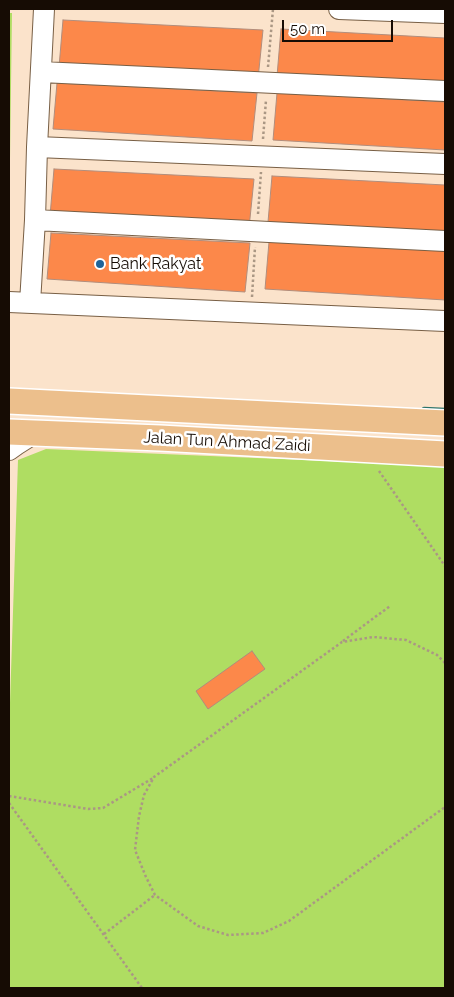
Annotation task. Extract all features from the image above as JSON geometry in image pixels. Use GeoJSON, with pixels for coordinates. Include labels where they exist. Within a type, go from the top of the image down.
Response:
{"type":"FeatureCollection","features":[{"type":"Feature","properties":{"kind":"main road","name":"Jalan Tun Ahmad Zaidi"},"geometry":{"type":"LineString","coordinates":[[9,401],[445,423]]}},
{"type":"Feature","properties":{"kind":"main road","name":"Jalan Tun Ahmad Zaidi"},"geometry":{"type":"LineString","coordinates":[[9,432],[445,454]]}},
{"type":"Feature","properties":{"kind":"street"},"geometry":{"type":"LineString","coordinates":[[30,303],[44,9]]}},
{"type":"Feature","properties":{"kind":"street"},"geometry":{"type":"LineString","coordinates":[[339,9],[445,13]]}},
{"type":"Feature","properties":{"kind":"street"},"geometry":{"type":"LineString","coordinates":[[40,72],[445,91]]}},
{"type":"Feature","properties":{"kind":"street"},"geometry":{"type":"LineString","coordinates":[[37,147],[445,164]]}},
{"type":"Feature","properties":{"kind":"street"},"geometry":{"type":"LineString","coordinates":[[35,220],[445,240]]}},
{"type":"Feature","properties":{"kind":"street"},"geometry":{"type":"LineString","coordinates":[[9,302],[445,321]]}},
{"type":"Feature","properties":{"kind":"street"},"geometry":{"type":"LineString","coordinates":[[9,450],[35,433]]}},
{"type":"Feature","properties":{"kind":"path"},"geometry":{"type":"LineString","coordinates":[[364,450],[445,566]]}},
{"type":"Feature","properties":{"kind":"path"},"geometry":{"type":"LineString","coordinates":[[9,796],[88,809],[103,808],[154,777],[390,606]]}},
{"type":"Feature","properties":{"kind":"path"},"geometry":{"type":"LineString","coordinates":[[342,642],[373,637],[406,640],[437,655],[445,663]]}},
{"type":"Feature","properties":{"kind":"path"},"geometry":{"type":"LineString","coordinates":[[154,777],[144,795],[139,816],[135,850],[146,877],[155,895],[198,926],[228,935],[263,933],[289,921],[445,807]]}},
{"type":"Feature","properties":{"kind":"path"},"geometry":{"type":"LineString","coordinates":[[9,803],[142,988]]}},
{"type":"Feature","properties":{"kind":"path"},"geometry":{"type":"LineString","coordinates":[[104,934],[155,895]]}},
{"type":"Feature","properties":{"kind":"green space"},"geometry":{"type":"Polygon","coordinates":[[[9,13],[12,13],[9,232],[9,13]]]}},
{"type":"Feature","properties":{"kind":"green space"},"geometry":{"type":"Polygon","coordinates":[[[46,449],[445,466],[445,988],[9,988],[9,733],[18,460],[46,449]]]}},
{"type":"Feature","properties":{"kind":"building"},"geometry":{"type":"Polygon","coordinates":[[[63,20],[263,30],[258,79],[59,67],[63,20]]]}},
{"type":"Feature","properties":{"kind":"building"},"geometry":{"type":"Polygon","coordinates":[[[281,29],[445,38],[445,86],[277,76],[281,29]]]}},
{"type":"Feature","properties":{"kind":"building"},"geometry":{"type":"Polygon","coordinates":[[[57,83],[257,93],[252,141],[53,129],[57,83]]]}},
{"type":"Feature","properties":{"kind":"building"},"geometry":{"type":"Polygon","coordinates":[[[277,93],[445,102],[445,150],[273,140],[277,93]]]}},
{"type":"Feature","properties":{"kind":"building"},"geometry":{"type":"Polygon","coordinates":[[[54,169],[254,179],[249,228],[50,216],[54,169]]]}},
{"type":"Feature","properties":{"kind":"building"},"geometry":{"type":"Polygon","coordinates":[[[272,176],[445,185],[445,233],[268,222],[272,176]]]}},
{"type":"Feature","properties":{"kind":"building"},"geometry":{"type":"Polygon","coordinates":[[[51,233],[250,243],[245,292],[47,279],[51,233]]]}},
{"type":"Feature","properties":{"kind":"building"},"geometry":{"type":"Polygon","coordinates":[[[269,242],[445,251],[445,300],[265,289],[269,242]]]}},
{"type":"Feature","properties":{"kind":"building"},"geometry":{"type":"Polygon","coordinates":[[[252,651],[265,669],[208,709],[196,691],[252,651]]]}},
{"type":"Feature","properties":{"kind":"waterway"},"geometry":{"type":"LineString","coordinates":[[424,409],[445,410]]}},
{"type":"Feature","properties":{"kind":"place","name":"Bank Rakyat"},"geometry":{"type":"Point","coordinates":[100,264]}}]}
